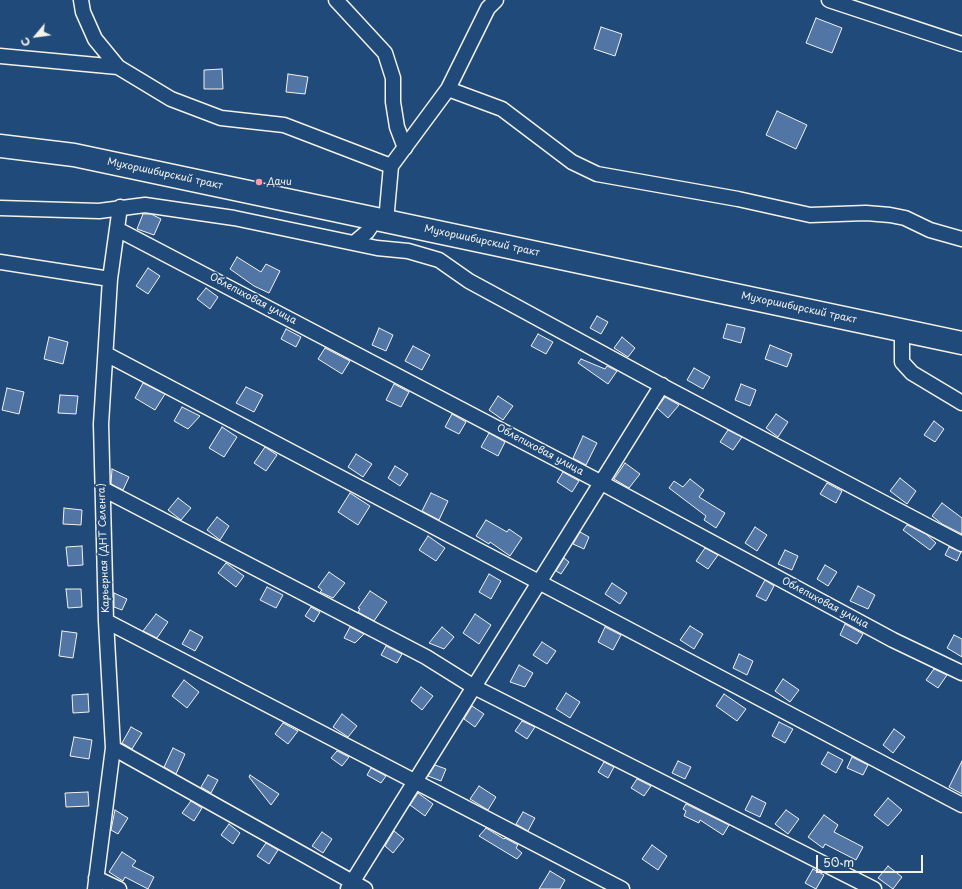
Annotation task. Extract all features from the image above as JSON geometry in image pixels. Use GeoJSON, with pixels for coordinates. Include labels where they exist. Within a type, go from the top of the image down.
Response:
{"type":"FeatureCollection","features":[{"type":"Feature","properties":{"kind":"main road","name":"Мухоршибирский тракт"},"geometry":{"type":"LineString","coordinates":[[0,146],[74,155],[962,343]]}},
{"type":"Feature","properties":{"kind":"street"},"geometry":{"type":"LineString","coordinates":[[81,0],[83,12],[95,39],[118,67],[171,99],[221,118],[284,125],[391,166]]}},
{"type":"Feature","properties":{"kind":"street"},"geometry":{"type":"LineString","coordinates":[[336,0],[385,53],[393,78],[393,102],[397,127],[405,148]]}},
{"type":"Feature","properties":{"kind":"street"},"geometry":{"type":"LineString","coordinates":[[354,243],[381,220],[391,166],[448,89],[488,8],[496,0]]}},
{"type":"Feature","properties":{"kind":"street"},"geometry":{"type":"LineString","coordinates":[[829,0],[962,44]]}},
{"type":"Feature","properties":{"kind":"street"},"geometry":{"type":"LineString","coordinates":[[0,56],[118,67]]}},
{"type":"Feature","properties":{"kind":"street"},"geometry":{"type":"LineString","coordinates":[[448,89],[502,109],[572,162],[597,174],[738,199],[810,215],[866,213],[890,214],[905,218],[930,230],[962,239]]}},
{"type":"Feature","properties":{"kind":"street"},"geometry":{"type":"LineString","coordinates":[[0,208],[100,211],[120,207],[145,205],[234,218],[354,243],[408,251],[439,260],[469,281],[962,544]]}},
{"type":"Feature","properties":{"kind":"street","name":"Карьерная (ДНТ Селенга)"},"geometry":{"type":"LineString","coordinates":[[96,883],[113,748],[106,620],[100,424],[110,279],[120,207]]}},
{"type":"Feature","properties":{"kind":"street","name":"Облепиховая улица"},"geometry":{"type":"LineString","coordinates":[[117,229],[600,482],[893,640],[962,673]]}},
{"type":"Feature","properties":{"kind":"street"},"geometry":{"type":"LineString","coordinates":[[0,262],[110,279]]}},
{"type":"Feature","properties":{"kind":"street"},"geometry":{"type":"LineString","coordinates":[[902,330],[902,362],[912,373],[962,403]]}},
{"type":"Feature","properties":{"kind":"street"},"geometry":{"type":"LineString","coordinates":[[106,354],[962,805]]}},
{"type":"Feature","properties":{"kind":"street"},"geometry":{"type":"LineString","coordinates":[[350,886],[540,583],[600,482],[662,385]]}},
{"type":"Feature","properties":{"kind":"street"},"geometry":{"type":"LineString","coordinates":[[103,489],[426,658],[474,687],[840,870],[874,889]]}},
{"type":"Feature","properties":{"kind":"street"},"geometry":{"type":"LineString","coordinates":[[106,620],[622,889]]}},
{"type":"Feature","properties":{"kind":"street"},"geometry":{"type":"LineString","coordinates":[[113,748],[350,886],[365,889]]}},
{"type":"Feature","properties":{"kind":"street"},"geometry":{"type":"LineString","coordinates":[[96,883],[119,889]]}},
{"type":"Feature","properties":{"kind":"building"},"geometry":{"type":"Polygon","coordinates":[[[816,18],[842,28],[832,53],[806,43],[816,18]]]}},
{"type":"Feature","properties":{"kind":"building"},"geometry":{"type":"Polygon","coordinates":[[[601,27],[622,34],[615,56],[594,49],[601,27]]]}},
{"type":"Feature","properties":{"kind":"building"},"geometry":{"type":"Polygon","coordinates":[[[222,69],[223,89],[204,89],[204,70],[222,69]]]}},
{"type":"Feature","properties":{"kind":"building"},"geometry":{"type":"Polygon","coordinates":[[[288,74],[308,77],[305,94],[286,92],[288,74]]]}},
{"type":"Feature","properties":{"kind":"building"},"geometry":{"type":"Polygon","coordinates":[[[777,111],[807,125],[796,149],[766,135],[777,111]]]}},
{"type":"Feature","properties":{"kind":"building"},"geometry":{"type":"Polygon","coordinates":[[[143,214],[151,214],[161,219],[154,235],[137,229],[143,214]]]}},
{"type":"Feature","properties":{"kind":"building"},"geometry":{"type":"Polygon","coordinates":[[[237,257],[261,272],[266,264],[280,271],[269,293],[254,286],[230,269],[237,257]]]}},
{"type":"Feature","properties":{"kind":"building"},"geometry":{"type":"Polygon","coordinates":[[[148,268],[160,276],[148,294],[136,286],[148,268]]]}},
{"type":"Feature","properties":{"kind":"building"},"geometry":{"type":"Polygon","coordinates":[[[206,288],[218,297],[210,309],[197,299],[206,288]]]}},
{"type":"Feature","properties":{"kind":"building"},"geometry":{"type":"Polygon","coordinates":[[[597,316],[608,322],[601,334],[590,328],[597,316]]]}},
{"type":"Feature","properties":{"kind":"building"},"geometry":{"type":"Polygon","coordinates":[[[727,324],[745,328],[741,343],[723,338],[727,324]]]}},
{"type":"Feature","properties":{"kind":"building"},"geometry":{"type":"Polygon","coordinates":[[[379,328],[393,335],[386,351],[372,345],[379,328]]]}},
{"type":"Feature","properties":{"kind":"building"},"geometry":{"type":"Polygon","coordinates":[[[286,329],[301,337],[296,347],[281,339],[286,329]]]}},
{"type":"Feature","properties":{"kind":"building"},"geometry":{"type":"Polygon","coordinates":[[[538,334],[553,342],[546,354],[531,346],[538,334]]]}},
{"type":"Feature","properties":{"kind":"building"},"geometry":{"type":"Polygon","coordinates":[[[49,337],[68,342],[63,364],[44,359],[49,337]]]}},
{"type":"Feature","properties":{"kind":"building"},"geometry":{"type":"Polygon","coordinates":[[[622,337],[635,348],[628,357],[614,348],[622,337]]]}},
{"type":"Feature","properties":{"kind":"building"},"geometry":{"type":"Polygon","coordinates":[[[770,345],[792,354],[787,367],[765,359],[770,345]]]}},
{"type":"Feature","properties":{"kind":"building"},"geometry":{"type":"Polygon","coordinates":[[[413,346],[430,355],[422,370],[405,361],[413,346]]]}},
{"type":"Feature","properties":{"kind":"building"},"geometry":{"type":"Polygon","coordinates":[[[325,348],[350,361],[342,374],[318,359],[325,348]]]}},
{"type":"Feature","properties":{"kind":"building"},"geometry":{"type":"Polygon","coordinates":[[[581,359],[605,369],[607,366],[617,371],[608,384],[578,363],[581,359]]]}},
{"type":"Feature","properties":{"kind":"building"},"geometry":{"type":"Polygon","coordinates":[[[694,368],[710,377],[703,389],[687,380],[694,368]]]}},
{"type":"Feature","properties":{"kind":"building"},"geometry":{"type":"Polygon","coordinates":[[[143,383],[165,394],[155,410],[135,398],[143,383]]]}},
{"type":"Feature","properties":{"kind":"building"},"geometry":{"type":"Polygon","coordinates":[[[394,384],[409,392],[401,407],[386,400],[394,384]]]}},
{"type":"Feature","properties":{"kind":"building"},"geometry":{"type":"Polygon","coordinates":[[[741,384],[756,390],[750,406],[735,400],[741,384]]]}},
{"type":"Feature","properties":{"kind":"building"},"geometry":{"type":"Polygon","coordinates":[[[246,387],[263,395],[254,412],[236,403],[246,387]]]}},
{"type":"Feature","properties":{"kind":"building"},"geometry":{"type":"Polygon","coordinates":[[[7,388],[24,392],[19,414],[2,410],[7,388]]]}},
{"type":"Feature","properties":{"kind":"building"},"geometry":{"type":"Polygon","coordinates":[[[60,395],[78,396],[76,414],[58,413],[60,395]]]}},
{"type":"Feature","properties":{"kind":"building"},"geometry":{"type":"Polygon","coordinates":[[[498,396],[513,406],[503,420],[489,410],[498,396]]]}},
{"type":"Feature","properties":{"kind":"building"},"geometry":{"type":"Polygon","coordinates":[[[665,397],[679,405],[668,418],[657,408],[665,397]]]}},
{"type":"Feature","properties":{"kind":"building"},"geometry":{"type":"Polygon","coordinates":[[[182,407],[200,416],[188,429],[174,421],[182,407]]]}},
{"type":"Feature","properties":{"kind":"building"},"geometry":{"type":"Polygon","coordinates":[[[452,414],[466,422],[459,434],[445,427],[452,414]]]}},
{"type":"Feature","properties":{"kind":"building"},"geometry":{"type":"Polygon","coordinates":[[[776,414],[788,422],[778,437],[766,428],[776,414]]]}},
{"type":"Feature","properties":{"kind":"building"},"geometry":{"type":"Polygon","coordinates":[[[934,421],[944,429],[935,442],[924,435],[934,421]]]}},
{"type":"Feature","properties":{"kind":"building"},"geometry":{"type":"Polygon","coordinates":[[[222,427],[237,437],[224,457],[209,448],[222,427]]]}},
{"type":"Feature","properties":{"kind":"building"},"geometry":{"type":"Polygon","coordinates":[[[728,430],[742,437],[733,450],[720,442],[728,430]]]}},
{"type":"Feature","properties":{"kind":"building"},"geometry":{"type":"Polygon","coordinates":[[[489,433],[505,442],[498,456],[481,447],[489,433]]]}},
{"type":"Feature","properties":{"kind":"building"},"geometry":{"type":"Polygon","coordinates":[[[583,436],[597,443],[586,465],[573,458],[583,436]]]}},
{"type":"Feature","properties":{"kind":"building"},"geometry":{"type":"Polygon","coordinates":[[[265,447],[277,455],[266,471],[254,463],[265,447]]]}},
{"type":"Feature","properties":{"kind":"building"},"geometry":{"type":"Polygon","coordinates":[[[356,454],[372,464],[363,477],[348,467],[356,454]]]}},
{"type":"Feature","properties":{"kind":"building"},"geometry":{"type":"Polygon","coordinates":[[[625,463],[640,474],[629,488],[614,479],[625,463]]]}},
{"type":"Feature","properties":{"kind":"building"},"geometry":{"type":"Polygon","coordinates":[[[395,466],[408,474],[400,486],[388,478],[395,466]]]}},
{"type":"Feature","properties":{"kind":"building"},"geometry":{"type":"Polygon","coordinates":[[[112,469],[129,477],[123,490],[111,484],[112,469]]]}},
{"type":"Feature","properties":{"kind":"building"},"geometry":{"type":"Polygon","coordinates":[[[563,472],[579,481],[572,492],[557,482],[563,472]]]}},
{"type":"Feature","properties":{"kind":"building"},"geometry":{"type":"Polygon","coordinates":[[[900,478],[916,491],[907,504],[890,491],[900,478]]]}},
{"type":"Feature","properties":{"kind":"building"},"geometry":{"type":"Polygon","coordinates":[[[690,479],[704,490],[699,497],[725,513],[716,528],[704,520],[706,516],[669,488],[674,481],[683,487],[690,479]]]}},
{"type":"Feature","properties":{"kind":"building"},"geometry":{"type":"Polygon","coordinates":[[[827,483],[842,491],[836,503],[820,494],[827,483]]]}},
{"type":"Feature","properties":{"kind":"building"},"geometry":{"type":"Polygon","coordinates":[[[350,493],[370,506],[358,525],[338,512],[350,493]]]}},
{"type":"Feature","properties":{"kind":"building"},"geometry":{"type":"Polygon","coordinates":[[[431,493],[448,501],[439,520],[422,511],[431,493]]]}},
{"type":"Feature","properties":{"kind":"building"},"geometry":{"type":"Polygon","coordinates":[[[178,498],[191,508],[181,520],[168,510],[178,498]]]}},
{"type":"Feature","properties":{"kind":"building"},"geometry":{"type":"Polygon","coordinates":[[[942,503],[962,518],[962,534],[942,524],[932,516],[942,503]]]}},
{"type":"Feature","properties":{"kind":"building"},"geometry":{"type":"Polygon","coordinates":[[[64,508],[82,510],[81,525],[63,524],[64,508]]]}},
{"type":"Feature","properties":{"kind":"building"},"geometry":{"type":"Polygon","coordinates":[[[217,517],[229,526],[220,540],[207,530],[217,517]]]}},
{"type":"Feature","properties":{"kind":"building"},"geometry":{"type":"Polygon","coordinates":[[[486,520],[507,532],[509,529],[522,538],[510,556],[490,542],[489,544],[476,536],[486,520]]]}},
{"type":"Feature","properties":{"kind":"building"},"geometry":{"type":"Polygon","coordinates":[[[907,525],[926,534],[936,543],[930,550],[903,530],[907,525]]]}},
{"type":"Feature","properties":{"kind":"building"},"geometry":{"type":"Polygon","coordinates":[[[755,527],[767,535],[757,551],[745,543],[755,527]]]}},
{"type":"Feature","properties":{"kind":"building"},"geometry":{"type":"Polygon","coordinates":[[[580,532],[589,537],[584,549],[573,544],[580,532]]]}},
{"type":"Feature","properties":{"kind":"building"},"geometry":{"type":"Polygon","coordinates":[[[428,536],[445,548],[436,561],[419,550],[428,536]]]}},
{"type":"Feature","properties":{"kind":"building"},"geometry":{"type":"Polygon","coordinates":[[[82,546],[83,565],[68,566],[66,547],[82,546]]]}},
{"type":"Feature","properties":{"kind":"building"},"geometry":{"type":"Polygon","coordinates":[[[949,547],[961,552],[957,561],[945,555],[949,547]]]}},
{"type":"Feature","properties":{"kind":"building"},"geometry":{"type":"Polygon","coordinates":[[[705,548],[718,555],[708,569],[696,561],[705,548]]]}},
{"type":"Feature","properties":{"kind":"building"},"geometry":{"type":"Polygon","coordinates":[[[785,550],[798,556],[792,570],[778,564],[785,550]]]}},
{"type":"Feature","properties":{"kind":"building"},"geometry":{"type":"Polygon","coordinates":[[[564,558],[569,562],[561,574],[556,571],[564,558]]]}},
{"type":"Feature","properties":{"kind":"building"},"geometry":{"type":"Polygon","coordinates":[[[226,563],[244,576],[236,587],[218,573],[226,563]]]}},
{"type":"Feature","properties":{"kind":"building"},"geometry":{"type":"Polygon","coordinates":[[[825,565],[837,572],[828,586],[817,579],[825,565]]]}},
{"type":"Feature","properties":{"kind":"building"},"geometry":{"type":"Polygon","coordinates":[[[329,572],[345,583],[333,598],[320,592],[322,590],[318,587],[329,572]]]}},
{"type":"Feature","properties":{"kind":"building"},"geometry":{"type":"Polygon","coordinates":[[[489,574],[501,581],[491,599],[479,592],[489,574]]]}},
{"type":"Feature","properties":{"kind":"building"},"geometry":{"type":"Polygon","coordinates":[[[765,580],[774,586],[766,601],[756,596],[765,580]]]}},
{"type":"Feature","properties":{"kind":"building"},"geometry":{"type":"Polygon","coordinates":[[[612,583],[627,593],[620,604],[605,594],[612,583]]]}},
{"type":"Feature","properties":{"kind":"building"},"geometry":{"type":"Polygon","coordinates":[[[858,586],[875,595],[868,609],[850,601],[858,586]]]}},
{"type":"Feature","properties":{"kind":"building"},"geometry":{"type":"Polygon","coordinates":[[[267,587],[283,595],[276,608],[260,600],[267,587]]]}},
{"type":"Feature","properties":{"kind":"building"},"geometry":{"type":"Polygon","coordinates":[[[66,589],[81,589],[82,607],[68,608],[66,589]]]}},
{"type":"Feature","properties":{"kind":"building"},"geometry":{"type":"Polygon","coordinates":[[[370,591],[387,602],[374,621],[358,612],[360,609],[358,608],[370,591]]]}},
{"type":"Feature","properties":{"kind":"building"},"geometry":{"type":"Polygon","coordinates":[[[114,593],[127,599],[122,610],[114,607],[114,593]]]}},
{"type":"Feature","properties":{"kind":"building"},"geometry":{"type":"Polygon","coordinates":[[[311,607],[320,612],[314,622],[305,616],[311,607]]]}},
{"type":"Feature","properties":{"kind":"building"},"geometry":{"type":"Polygon","coordinates":[[[156,614],[168,622],[157,638],[143,631],[156,614]]]}},
{"type":"Feature","properties":{"kind":"building"},"geometry":{"type":"Polygon","coordinates":[[[475,614],[491,625],[479,644],[463,633],[475,614]]]}},
{"type":"Feature","properties":{"kind":"building"},"geometry":{"type":"Polygon","coordinates":[[[845,624],[863,634],[857,644],[840,635],[845,624]]]}},
{"type":"Feature","properties":{"kind":"building"},"geometry":{"type":"Polygon","coordinates":[[[690,626],[703,634],[694,649],[680,640],[690,626]]]}},
{"type":"Feature","properties":{"kind":"building"},"geometry":{"type":"Polygon","coordinates":[[[350,627],[364,634],[355,643],[344,638],[350,627]]]}},
{"type":"Feature","properties":{"kind":"building"},"geometry":{"type":"Polygon","coordinates":[[[442,627],[454,637],[444,649],[429,643],[442,627]]]}},
{"type":"Feature","properties":{"kind":"building"},"geometry":{"type":"Polygon","coordinates":[[[605,627],[621,635],[613,650],[598,642],[605,627]]]}},
{"type":"Feature","properties":{"kind":"building"},"geometry":{"type":"Polygon","coordinates":[[[190,630],[203,637],[195,651],[182,644],[190,630]]]}},
{"type":"Feature","properties":{"kind":"building"},"geometry":{"type":"Polygon","coordinates":[[[62,631],[77,633],[73,658],[59,656],[62,631]]]}},
{"type":"Feature","properties":{"kind":"building"},"geometry":{"type":"Polygon","coordinates":[[[954,635],[962,639],[962,657],[947,648],[954,635]]]}},
{"type":"Feature","properties":{"kind":"building"},"geometry":{"type":"Polygon","coordinates":[[[542,642],[556,651],[547,664],[533,655],[542,642]]]}},
{"type":"Feature","properties":{"kind":"building"},"geometry":{"type":"Polygon","coordinates":[[[386,646],[402,654],[397,663],[381,655],[386,646]]]}},
{"type":"Feature","properties":{"kind":"building"},"geometry":{"type":"Polygon","coordinates":[[[739,654],[753,661],[747,675],[733,668],[739,654]]]}},
{"type":"Feature","properties":{"kind":"building"},"geometry":{"type":"Polygon","coordinates":[[[519,665],[533,673],[525,687],[510,682],[519,665]]]}},
{"type":"Feature","properties":{"kind":"building"},"geometry":{"type":"Polygon","coordinates":[[[934,669],[947,675],[938,688],[926,680],[934,669]]]}},
{"type":"Feature","properties":{"kind":"building"},"geometry":{"type":"Polygon","coordinates":[[[783,679],[799,690],[790,702],[775,691],[783,679]]]}},
{"type":"Feature","properties":{"kind":"building"},"geometry":{"type":"Polygon","coordinates":[[[184,680],[199,692],[187,708],[172,696],[184,680]]]}},
{"type":"Feature","properties":{"kind":"building"},"geometry":{"type":"Polygon","coordinates":[[[421,687],[433,696],[422,710],[411,701],[421,687]]]}},
{"type":"Feature","properties":{"kind":"building"},"geometry":{"type":"Polygon","coordinates":[[[566,693],[580,702],[570,718],[556,709],[566,693]]]}},
{"type":"Feature","properties":{"kind":"building"},"geometry":{"type":"Polygon","coordinates":[[[88,694],[89,712],[73,713],[72,695],[88,694]]]}},
{"type":"Feature","properties":{"kind":"building"},"geometry":{"type":"Polygon","coordinates":[[[724,694],[746,709],[737,721],[716,706],[724,694]]]}},
{"type":"Feature","properties":{"kind":"building"},"geometry":{"type":"Polygon","coordinates":[[[472,706],[484,714],[475,727],[464,719],[472,706]]]}},
{"type":"Feature","properties":{"kind":"building"},"geometry":{"type":"Polygon","coordinates":[[[342,714],[357,726],[348,737],[333,727],[342,714]]]}},
{"type":"Feature","properties":{"kind":"building"},"geometry":{"type":"Polygon","coordinates":[[[522,721],[535,727],[527,739],[515,731],[522,721]]]}},
{"type":"Feature","properties":{"kind":"building"},"geometry":{"type":"Polygon","coordinates":[[[779,722],[793,729],[785,743],[772,736],[779,722]]]}},
{"type":"Feature","properties":{"kind":"building"},"geometry":{"type":"Polygon","coordinates":[[[283,723],[298,731],[288,744],[275,734],[283,723]]]}},
{"type":"Feature","properties":{"kind":"building"},"geometry":{"type":"Polygon","coordinates":[[[131,727],[142,733],[132,749],[122,743],[131,727]]]}},
{"type":"Feature","properties":{"kind":"building"},"geometry":{"type":"Polygon","coordinates":[[[894,729],[905,737],[893,753],[883,745],[894,729]]]}},
{"type":"Feature","properties":{"kind":"building"},"geometry":{"type":"Polygon","coordinates":[[[74,737],[92,740],[89,759],[70,756],[74,737]]]}},
{"type":"Feature","properties":{"kind":"building"},"geometry":{"type":"Polygon","coordinates":[[[173,748],[185,754],[176,774],[164,767],[173,748]]]}},
{"type":"Feature","properties":{"kind":"building"},"geometry":{"type":"Polygon","coordinates":[[[337,751],[349,757],[342,766],[331,758],[337,751]]]}},
{"type":"Feature","properties":{"kind":"building"},"geometry":{"type":"Polygon","coordinates":[[[828,752],[843,760],[836,773],[821,764],[828,752]]]}},
{"type":"Feature","properties":{"kind":"building"},"geometry":{"type":"Polygon","coordinates":[[[852,757],[868,765],[863,775],[847,768],[852,757]]]}},
{"type":"Feature","properties":{"kind":"building"},"geometry":{"type":"Polygon","coordinates":[[[678,761],[691,767],[685,779],[672,773],[678,761]]]}},
{"type":"Feature","properties":{"kind":"building"},"geometry":{"type":"Polygon","coordinates":[[[962,761],[962,794],[949,787],[962,761]]]}},
{"type":"Feature","properties":{"kind":"building"},"geometry":{"type":"Polygon","coordinates":[[[604,762],[614,767],[608,778],[598,772],[604,762]]]}},
{"type":"Feature","properties":{"kind":"building"},"geometry":{"type":"Polygon","coordinates":[[[435,765],[446,769],[441,781],[428,776],[435,765]]]}},
{"type":"Feature","properties":{"kind":"building"},"geometry":{"type":"Polygon","coordinates":[[[371,768],[386,776],[381,783],[367,775],[371,768]]]}},
{"type":"Feature","properties":{"kind":"building"},"geometry":{"type":"Polygon","coordinates":[[[208,775],[218,780],[211,793],[201,787],[208,775]]]}},
{"type":"Feature","properties":{"kind":"building"},"geometry":{"type":"Polygon","coordinates":[[[250,775],[279,794],[271,805],[249,777],[250,775]]]}},
{"type":"Feature","properties":{"kind":"building"},"geometry":{"type":"Polygon","coordinates":[[[637,779],[651,786],[644,796],[631,788],[637,779]]]}},
{"type":"Feature","properties":{"kind":"building"},"geometry":{"type":"Polygon","coordinates":[[[479,786],[496,797],[488,810],[470,799],[479,786]]]}},
{"type":"Feature","properties":{"kind":"building"},"geometry":{"type":"Polygon","coordinates":[[[88,792],[89,806],[66,807],[65,793],[88,792]]]}},
{"type":"Feature","properties":{"kind":"building"},"geometry":{"type":"Polygon","coordinates":[[[418,793],[433,804],[425,816],[410,805],[418,793]]]}},
{"type":"Feature","properties":{"kind":"building"},"geometry":{"type":"Polygon","coordinates":[[[752,796],[766,803],[760,817],[745,810],[752,796]]]}},
{"type":"Feature","properties":{"kind":"building"},"geometry":{"type":"Polygon","coordinates":[[[888,798],[902,810],[888,826],[874,815],[888,798]]]}},
{"type":"Feature","properties":{"kind":"building"},"geometry":{"type":"Polygon","coordinates":[[[191,801],[202,808],[194,821],[182,813],[191,801]]]}},
{"type":"Feature","properties":{"kind":"building"},"geometry":{"type":"Polygon","coordinates":[[[686,804],[729,825],[723,835],[700,820],[699,823],[684,816],[686,811],[683,809],[686,804]]]}},
{"type":"Feature","properties":{"kind":"building"},"geometry":{"type":"Polygon","coordinates":[[[115,810],[128,818],[118,834],[111,830],[115,810]]]}},
{"type":"Feature","properties":{"kind":"building"},"geometry":{"type":"Polygon","coordinates":[[[786,810],[799,819],[788,834],[775,824],[786,810]]]}},
{"type":"Feature","properties":{"kind":"building"},"geometry":{"type":"Polygon","coordinates":[[[523,812],[535,818],[528,831],[516,824],[523,812]]]}},
{"type":"Feature","properties":{"kind":"building"},"geometry":{"type":"Polygon","coordinates":[[[824,815],[838,825],[834,832],[863,847],[856,860],[825,844],[823,848],[808,837],[824,815]]]}},
{"type":"Feature","properties":{"kind":"building"},"geometry":{"type":"Polygon","coordinates":[[[229,824],[240,833],[233,844],[221,835],[229,824]]]}},
{"type":"Feature","properties":{"kind":"building"},"geometry":{"type":"Polygon","coordinates":[[[486,828],[504,839],[505,838],[518,845],[516,848],[522,853],[517,859],[479,836],[486,828]]]}},
{"type":"Feature","properties":{"kind":"building"},"geometry":{"type":"Polygon","coordinates":[[[394,831],[404,839],[393,853],[385,846],[394,831]]]}},
{"type":"Feature","properties":{"kind":"building"},"geometry":{"type":"Polygon","coordinates":[[[322,832],[332,839],[323,853],[312,846],[322,832]]]}},
{"type":"Feature","properties":{"kind":"building"},"geometry":{"type":"Polygon","coordinates":[[[266,843],[278,850],[269,864],[257,856],[266,843]]]}},
{"type":"Feature","properties":{"kind":"building"},"geometry":{"type":"Polygon","coordinates":[[[652,845],[667,856],[658,870],[642,859],[652,845]]]}},
{"type":"Feature","properties":{"kind":"building"},"geometry":{"type":"Polygon","coordinates":[[[122,852],[136,861],[132,866],[154,877],[148,889],[125,877],[123,881],[109,872],[122,852]]]}},
{"type":"Feature","properties":{"kind":"building"},"geometry":{"type":"Polygon","coordinates":[[[888,866],[902,877],[893,889],[878,878],[888,866]]]}},
{"type":"Feature","properties":{"kind":"building"},"geometry":{"type":"Polygon","coordinates":[[[813,869],[824,875],[816,889],[805,883],[813,869]]]}},
{"type":"Feature","properties":{"kind":"building"},"geometry":{"type":"Polygon","coordinates":[[[550,871],[565,880],[560,889],[539,889],[550,871]]]}},
{"type":"Feature","properties":{"kind":"place","name":"Дачи"},"geometry":{"type":"Point","coordinates":[259,182]}}]}
